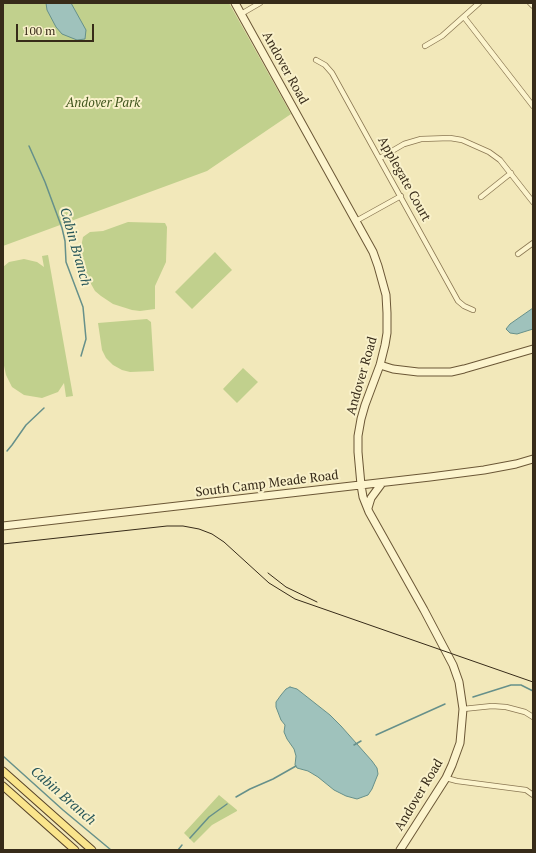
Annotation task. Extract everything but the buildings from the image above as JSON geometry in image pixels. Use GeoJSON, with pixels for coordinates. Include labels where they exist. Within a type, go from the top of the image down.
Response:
{"type":"FeatureCollection","features":[{"type":"Feature","properties":{"kind":"main road","name":"Andover Road"},"geometry":{"type":"LineString","coordinates":[[235,3],[373,252],[386,295],[387,333],[380,365],[368,393],[358,436],[358,452],[363,497],[448,654],[459,682],[463,709],[460,743],[452,765],[446,778],[403,849]]}},
{"type":"Feature","properties":{"kind":"main road"},"geometry":{"type":"LineString","coordinates":[[380,365],[393,369],[418,372],[451,372],[533,349]]}},
{"type":"Feature","properties":{"kind":"main road","name":"South Camp Meade Road"},"geometry":{"type":"LineString","coordinates":[[3,526],[382,483],[484,470],[533,459]]}},
{"type":"Feature","properties":{"kind":"main road"},"geometry":{"type":"LineString","coordinates":[[368,508],[371,498],[382,483]]}},
{"type":"Feature","properties":{"kind":"main road"},"geometry":{"type":"LineString","coordinates":[[3,771],[92,850]]}},
{"type":"Feature","properties":{"kind":"main road"},"geometry":{"type":"LineString","coordinates":[[3,786],[75,850]]}},
{"type":"Feature","properties":{"kind":"street"},"geometry":{"type":"LineString","coordinates":[[241,14],[260,3]]}},
{"type":"Feature","properties":{"kind":"street"},"geometry":{"type":"LineString","coordinates":[[425,46],[442,36],[479,3]]}},
{"type":"Feature","properties":{"kind":"street"},"geometry":{"type":"LineString","coordinates":[[530,3],[533,6]]}},
{"type":"Feature","properties":{"kind":"street"},"geometry":{"type":"LineString","coordinates":[[464,17],[533,106]]}},
{"type":"Feature","properties":{"kind":"street","name":"Applegate Court"},"geometry":{"type":"LineString","coordinates":[[316,60],[325,65],[332,72],[458,301],[464,306],[473,310]]}},
{"type":"Feature","properties":{"kind":"street"},"geometry":{"type":"LineString","coordinates":[[380,158],[404,144],[421,139],[450,138],[474,144],[500,160],[533,202]]}},
{"type":"Feature","properties":{"kind":"street"},"geometry":{"type":"LineString","coordinates":[[481,197],[512,174]]}},
{"type":"Feature","properties":{"kind":"street"},"geometry":{"type":"LineString","coordinates":[[356,221],[401,196]]}},
{"type":"Feature","properties":{"kind":"street"},"geometry":{"type":"LineString","coordinates":[[518,254],[533,243]]}},
{"type":"Feature","properties":{"kind":"street"},"geometry":{"type":"LineString","coordinates":[[463,709],[492,706],[506,707],[525,712],[533,717]]}},
{"type":"Feature","properties":{"kind":"street"},"geometry":{"type":"LineString","coordinates":[[446,778],[526,790],[533,795]]}},
{"type":"Feature","properties":{"kind":"green space","name":"Andover Park"},"geometry":{"type":"Polygon","coordinates":[[[3,3],[229,3],[291,114],[207,171],[3,246],[3,3]]]}},
{"type":"Feature","properties":{"kind":"green space"},"geometry":{"type":"Polygon","coordinates":[[[128,222],[165,223],[167,227],[166,262],[155,286],[155,309],[140,311],[132,310],[113,304],[101,296],[95,291],[86,275],[79,257],[83,237],[90,232],[103,231],[128,222]]]}},
{"type":"Feature","properties":{"kind":"green space"},"geometry":{"type":"Polygon","coordinates":[[[215,252],[232,270],[192,309],[175,292],[215,252]]]}},
{"type":"Feature","properties":{"kind":"green space"},"geometry":{"type":"Polygon","coordinates":[[[48,255],[73,396],[66,397],[64,383],[58,392],[42,398],[24,395],[12,387],[6,375],[3,361],[3,267],[9,262],[24,259],[37,262],[44,267],[42,256],[48,255]]]}},
{"type":"Feature","properties":{"kind":"green space"},"geometry":{"type":"Polygon","coordinates":[[[147,319],[151,322],[154,371],[130,372],[113,365],[106,358],[102,350],[98,323],[147,319]]]}},
{"type":"Feature","properties":{"kind":"green space"},"geometry":{"type":"Polygon","coordinates":[[[243,368],[258,382],[237,403],[223,389],[243,368]]]}},
{"type":"Feature","properties":{"kind":"green space"},"geometry":{"type":"Polygon","coordinates":[[[219,795],[237,811],[212,825],[194,843],[184,833],[219,795]]]}},
{"type":"Feature","properties":{"kind":"water"},"geometry":{"type":"Polygon","coordinates":[[[46,3],[71,3],[86,30],[85,39],[77,40],[62,34],[56,27],[47,10],[46,3]]]}},
{"type":"Feature","properties":{"kind":"water"},"geometry":{"type":"Polygon","coordinates":[[[533,308],[533,329],[517,334],[510,333],[506,329],[510,324],[533,308]]]}},
{"type":"Feature","properties":{"kind":"water"},"geometry":{"type":"Polygon","coordinates":[[[290,687],[297,689],[330,715],[372,761],[377,768],[378,774],[368,795],[357,799],[346,796],[334,790],[308,771],[297,768],[295,765],[296,756],[294,749],[284,732],[285,725],[281,720],[276,707],[276,702],[286,689],[290,687]]]}},
{"type":"Feature","properties":{"kind":"waterway","name":"Cabin Branch"},"geometry":{"type":"LineString","coordinates":[[29,146],[45,182],[62,228],[65,241],[66,262],[83,307],[86,339],[81,356]]}},
{"type":"Feature","properties":{"kind":"waterway","name":"Cabin Branch"},"geometry":{"type":"LineString","coordinates":[[7,451],[26,425],[44,408]]}},
{"type":"Feature","properties":{"kind":"waterway","name":"Cabin Branch"},"geometry":{"type":"LineString","coordinates":[[473,697],[511,685],[521,685],[533,691]]}},
{"type":"Feature","properties":{"kind":"waterway","name":"Cabin Branch"},"geometry":{"type":"LineString","coordinates":[[376,735],[445,704]]}},
{"type":"Feature","properties":{"kind":"waterway","name":"Cabin Branch"},"geometry":{"type":"LineString","coordinates":[[354,745],[361,741]]}},
{"type":"Feature","properties":{"kind":"waterway","name":"Cabin Branch"},"geometry":{"type":"LineString","coordinates":[[3,756],[63,810],[111,850]]}},
{"type":"Feature","properties":{"kind":"waterway","name":"Cabin Branch"},"geometry":{"type":"LineString","coordinates":[[236,797],[296,766]]}},
{"type":"Feature","properties":{"kind":"waterway","name":"Cabin Branch"},"geometry":{"type":"LineString","coordinates":[[190,838],[209,817],[227,804]]}},
{"type":"Feature","properties":{"kind":"waterway","name":"Cabin Branch"},"geometry":{"type":"LineString","coordinates":[[178,850],[182,845]]}},
{"type":"Feature","properties":{"kind":"tram line"},"geometry":{"type":"LineString","coordinates":[[3,544],[167,526],[183,526],[199,529],[212,534],[224,542],[269,583],[295,599],[533,682]]}},
{"type":"Feature","properties":{"kind":"tram line"},"geometry":{"type":"LineString","coordinates":[[268,573],[286,587],[317,602]]}}]}
